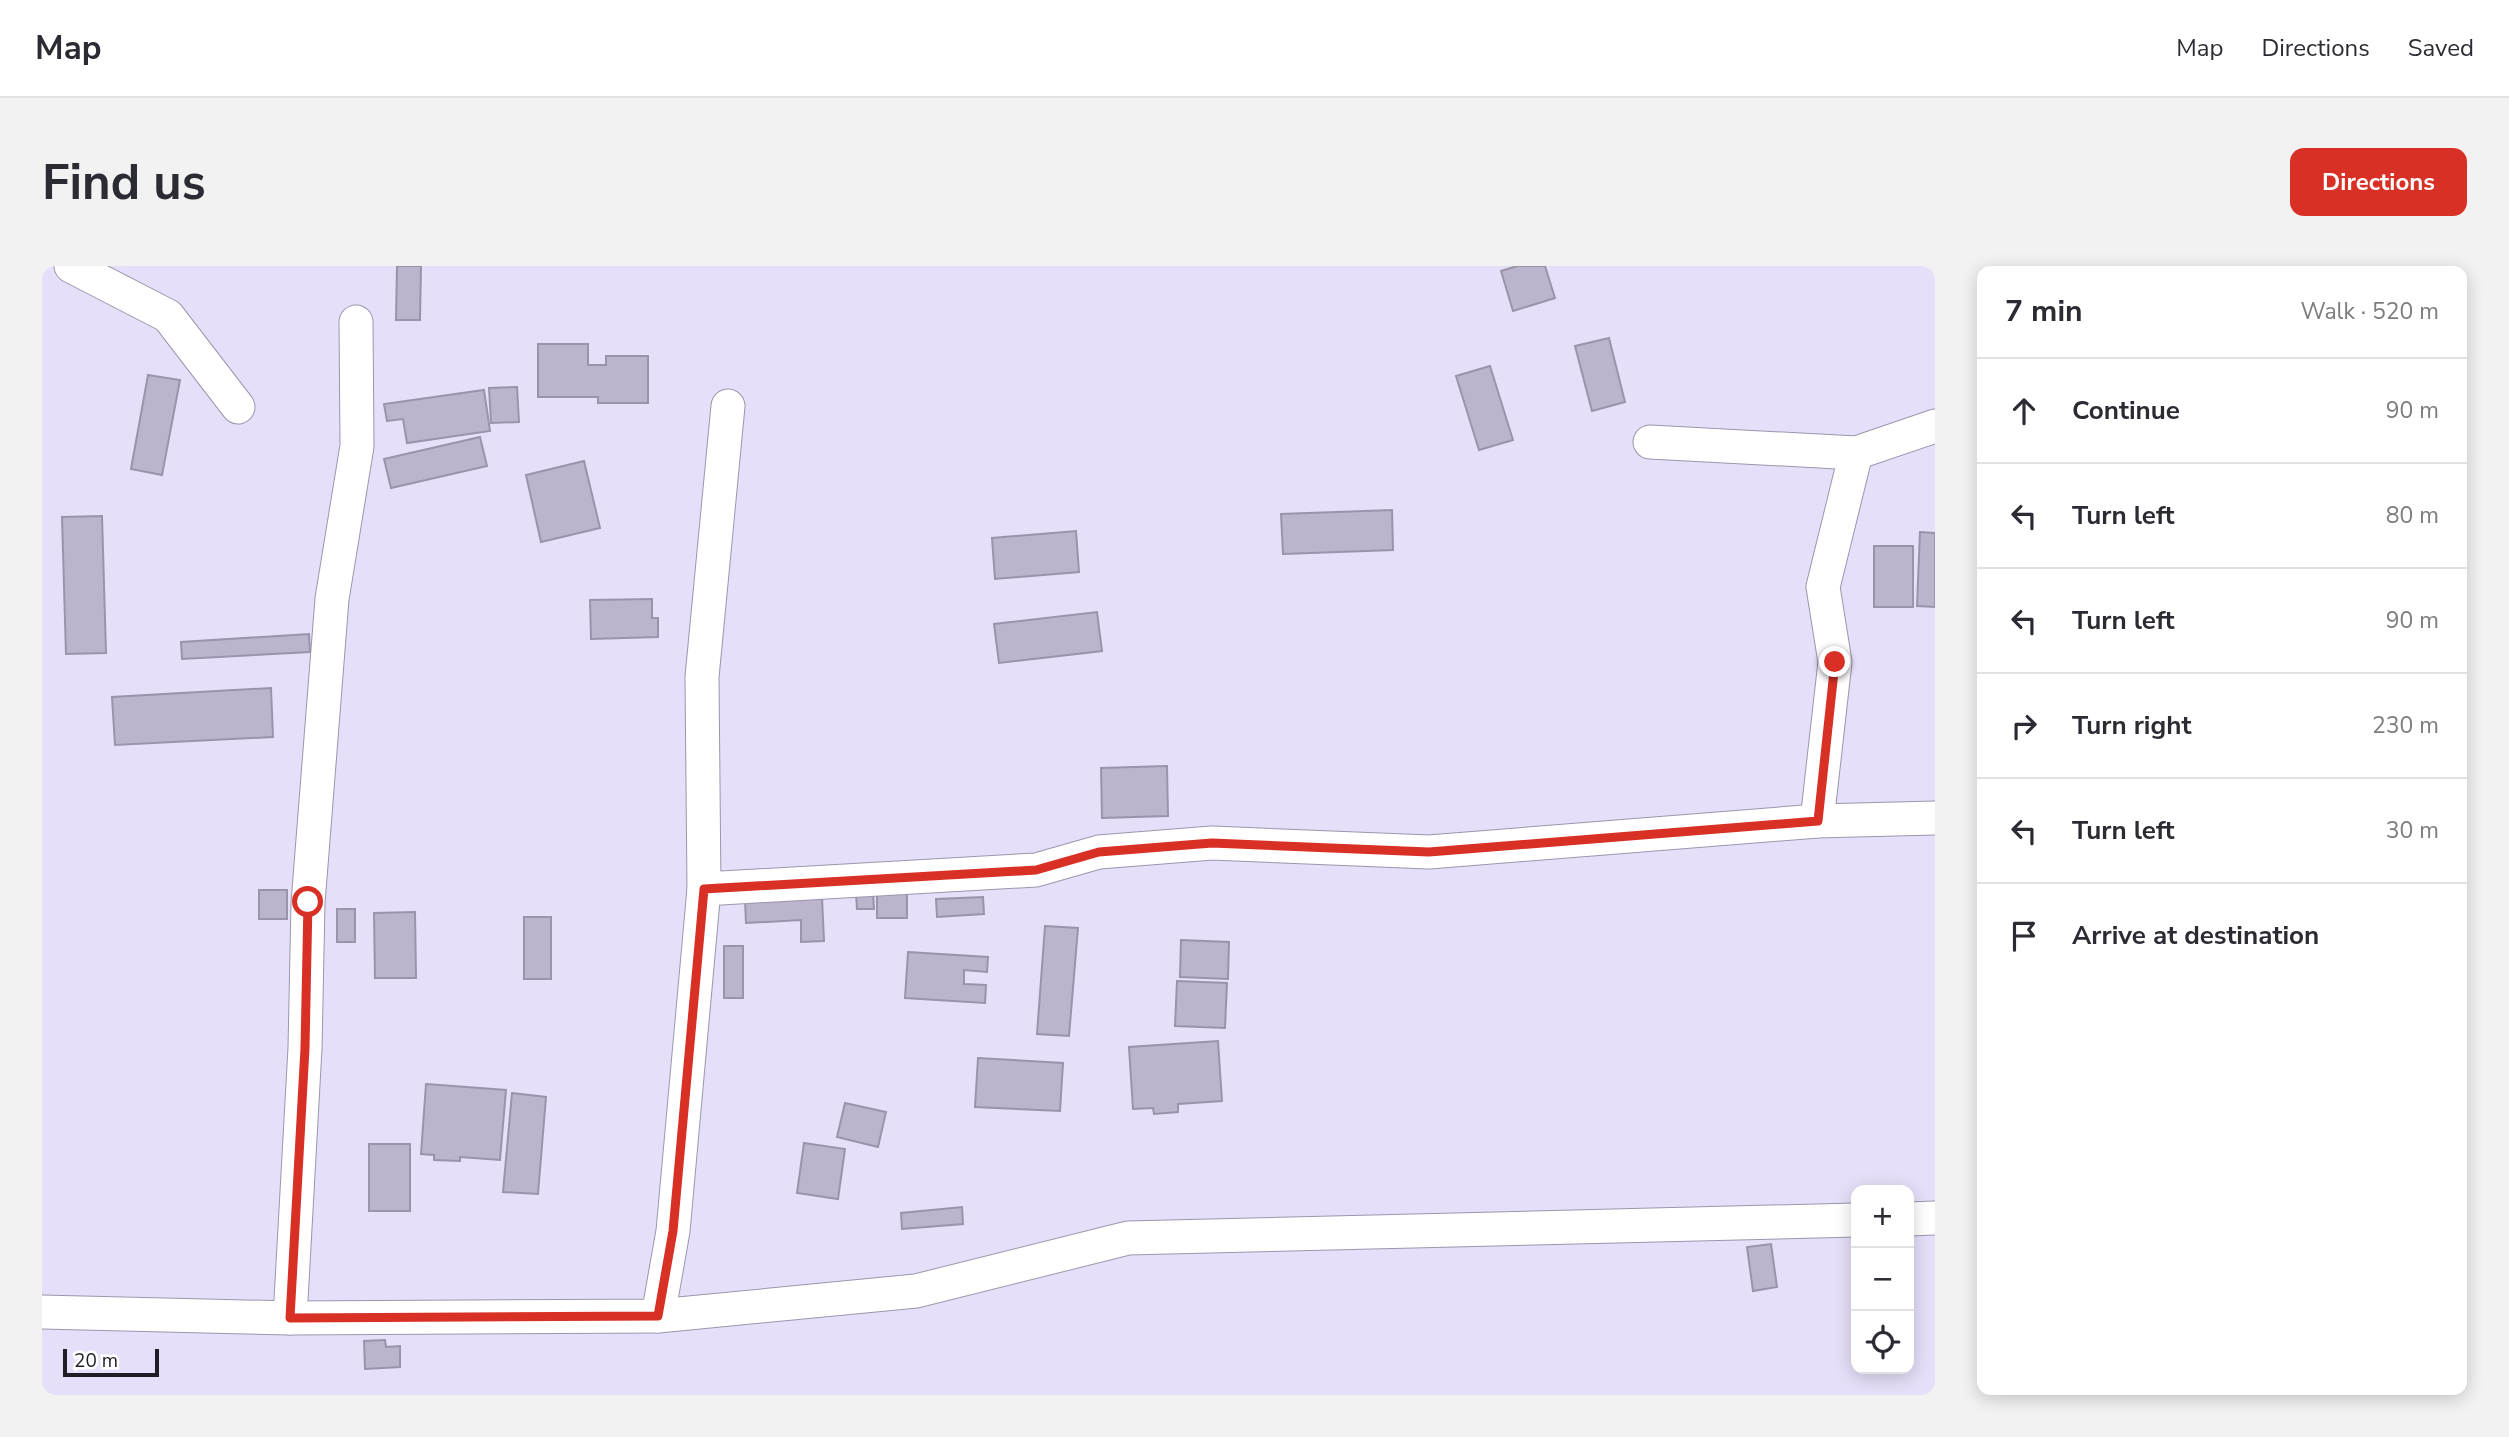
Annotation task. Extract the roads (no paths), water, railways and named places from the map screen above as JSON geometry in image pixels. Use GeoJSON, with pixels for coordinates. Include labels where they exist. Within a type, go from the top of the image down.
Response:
{"type":"FeatureCollection","features":[{"type":"Feature","properties":{"kind":"street"},"geometry":{"type":"LineString","coordinates":[[71,266],[168,316],[238,407]]}},
{"type":"Feature","properties":{"kind":"street"},"geometry":{"type":"LineString","coordinates":[[290,1318],[305,1048],[308,902],[332,599],[357,446],[356,322]]}},
{"type":"Feature","properties":{"kind":"street"},"geometry":{"type":"LineString","coordinates":[[658,1316],[673,1231],[704,889],[702,677],[728,406]]}},
{"type":"Feature","properties":{"kind":"street"},"geometry":{"type":"LineString","coordinates":[[1650,442],[1856,453],[1935,426]]}},
{"type":"Feature","properties":{"kind":"street"},"geometry":{"type":"LineString","coordinates":[[1818,821],[1835,662],[1823,587],[1856,453]]}},
{"type":"Feature","properties":{"kind":"street"},"geometry":{"type":"LineString","coordinates":[[704,889],[1036,870],[1099,852],[1212,843],[1429,852],[1818,821],[1935,818]]}},
{"type":"Feature","properties":{"kind":"street"},"geometry":{"type":"LineString","coordinates":[[1914,1219],[1935,1218]]}},
{"type":"Feature","properties":{"kind":"street"},"geometry":{"type":"LineString","coordinates":[[42,1312],[290,1318],[658,1316],[916,1291],[1128,1238],[1851,1220]]}}]}
